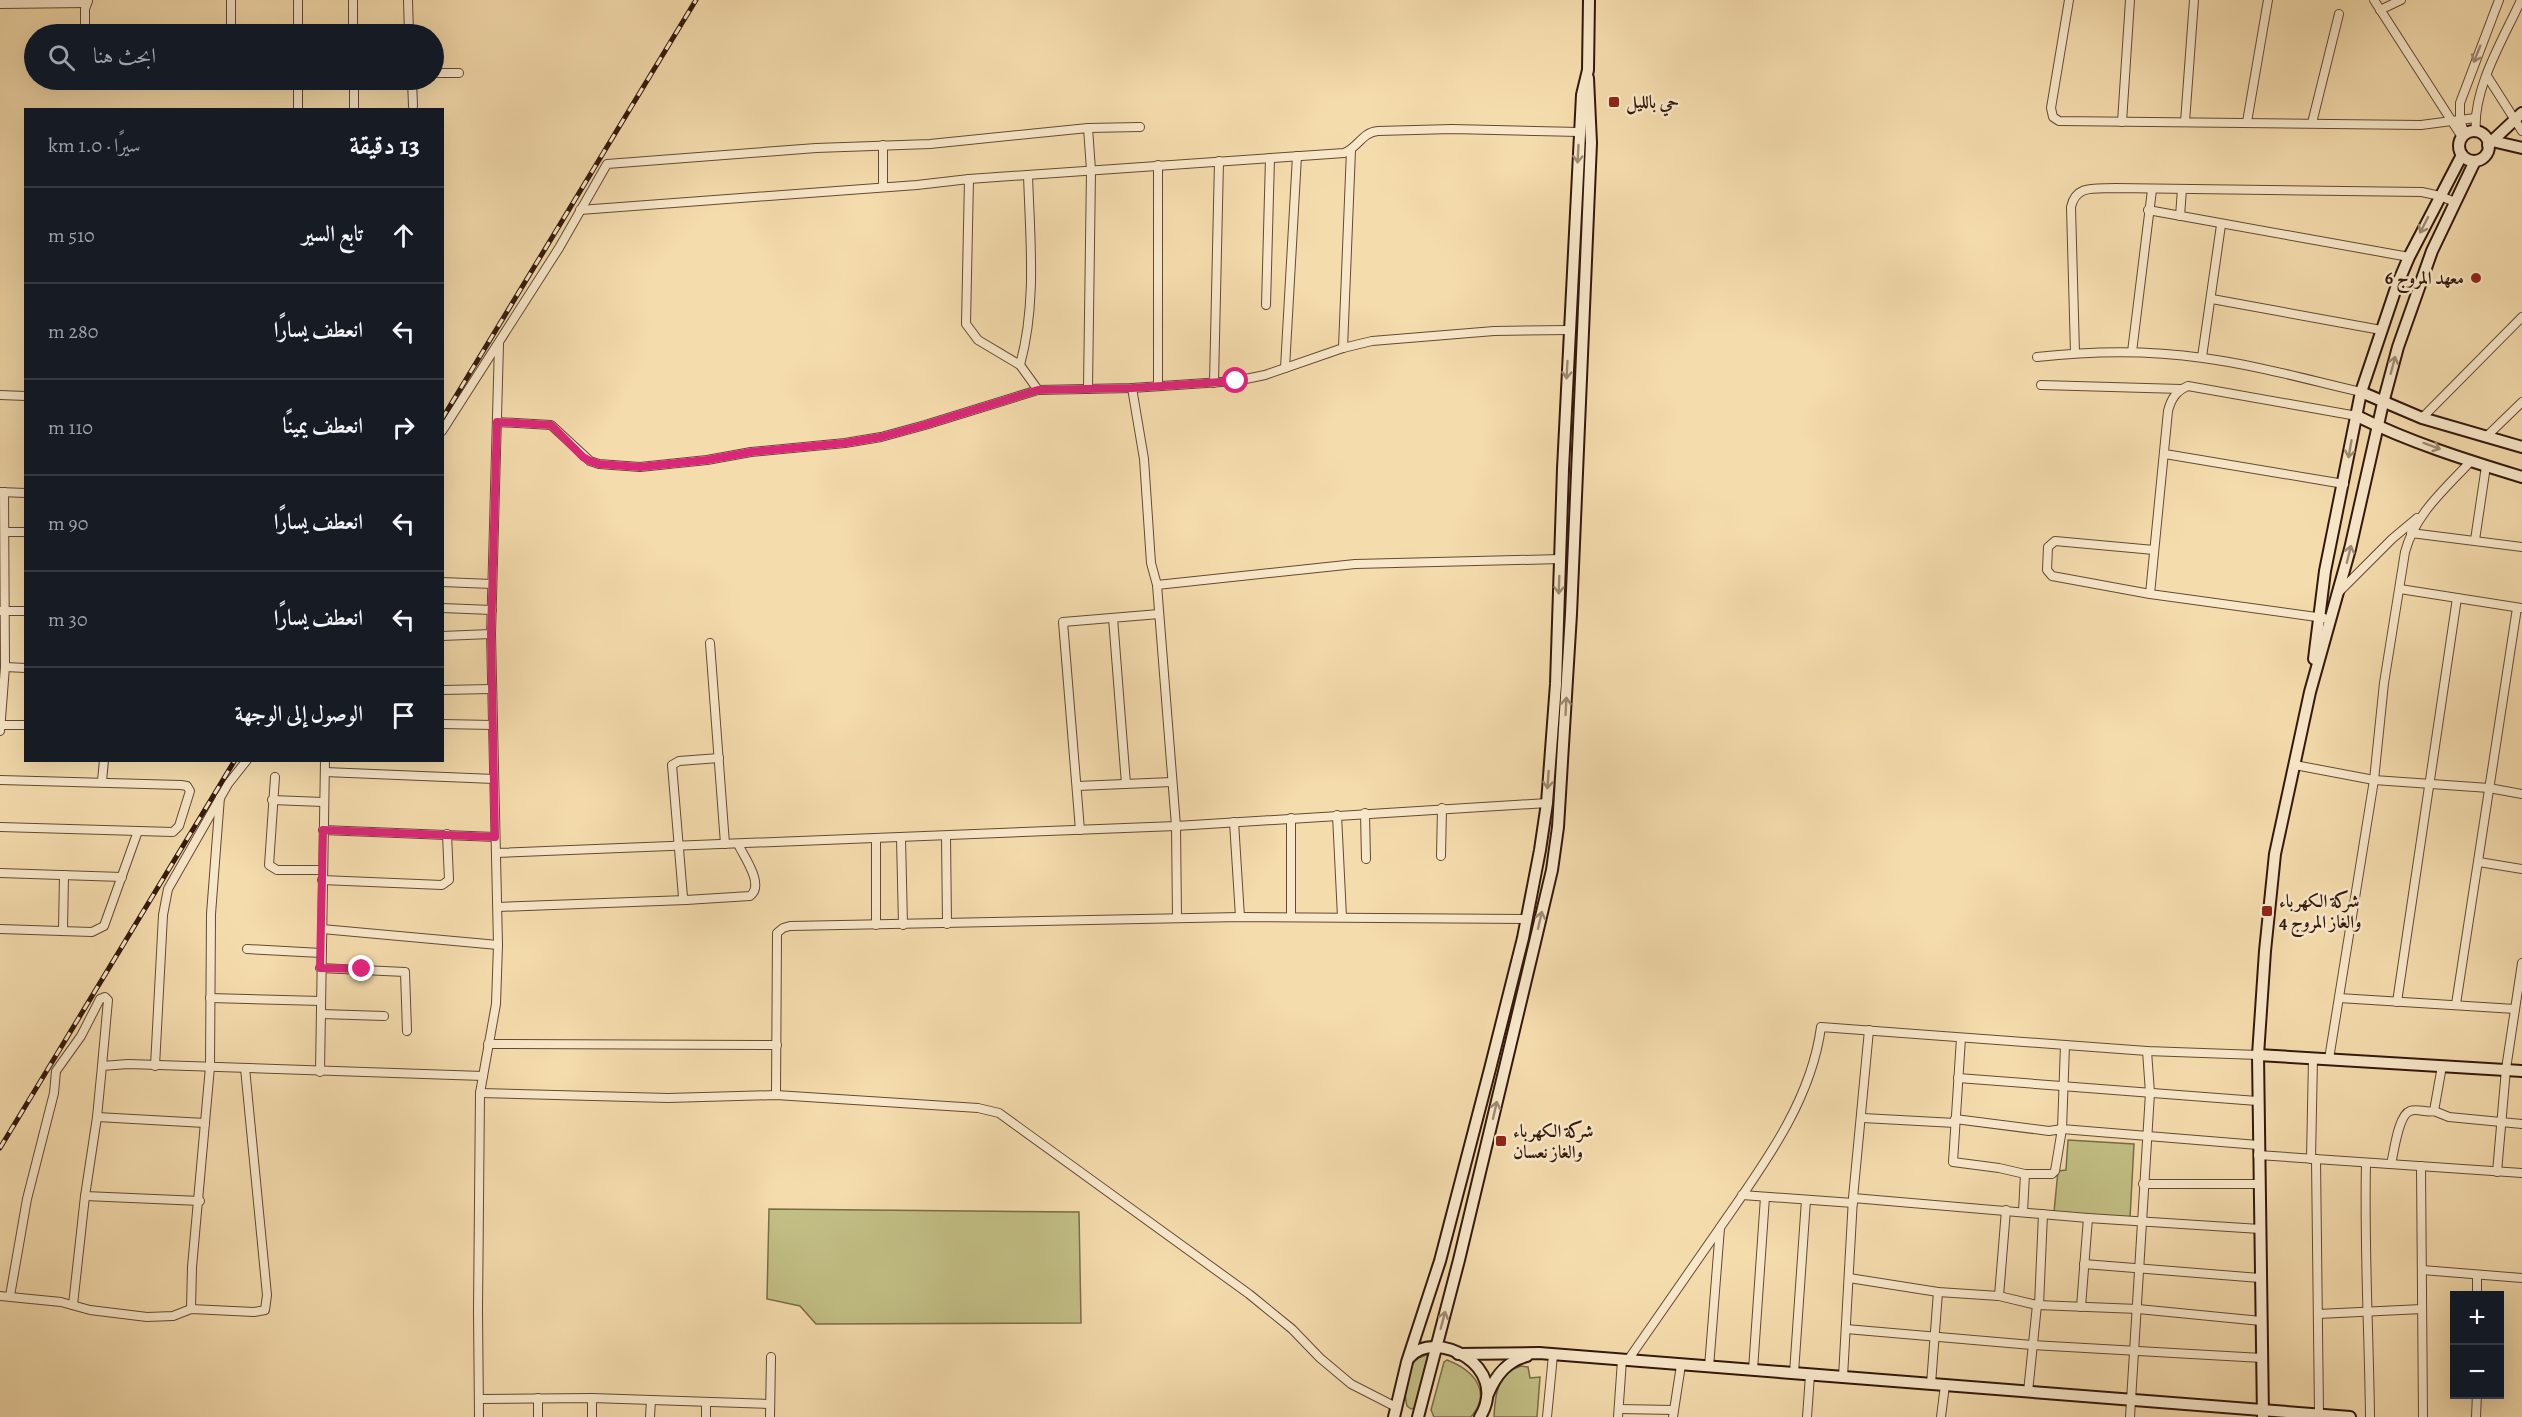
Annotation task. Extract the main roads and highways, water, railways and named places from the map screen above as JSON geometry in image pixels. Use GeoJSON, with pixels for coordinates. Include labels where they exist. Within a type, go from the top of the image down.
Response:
{"type":"FeatureCollection","features":[{"type":"Feature","properties":{"kind":"railway"},"geometry":{"type":"LineString","coordinates":[[444,416],[696,0]]}},
{"type":"Feature","properties":{"kind":"railway"},"geometry":{"type":"LineString","coordinates":[[0,1148],[234,762]]}},
{"type":"Feature","properties":{"kind":"place","name":"حي بالليل"},"geometry":{"type":"Point","coordinates":[1614,102]}},
{"type":"Feature","properties":{"kind":"place","name":"معهد المروج 6"},"geometry":{"type":"Point","coordinates":[2476,278]}},
{"type":"Feature","properties":{"kind":"place","name":"شركة الكهرباء والغاز المروج 4"},"geometry":{"type":"Point","coordinates":[2267,911]}},
{"type":"Feature","properties":{"kind":"place","name":"شركة الكهرباء والغاز نعسان"},"geometry":{"type":"Point","coordinates":[1501,1141]}}]}
